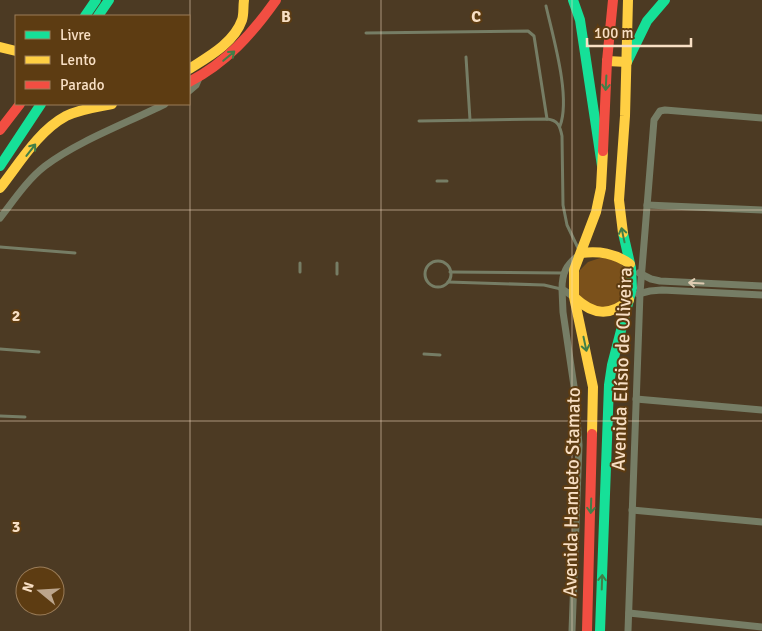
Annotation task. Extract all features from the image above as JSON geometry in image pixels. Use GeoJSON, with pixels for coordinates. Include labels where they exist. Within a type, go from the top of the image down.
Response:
{"type":"FeatureCollection","features":[{"type":"Feature","properties":{"kind":"main road"},"geometry":{"type":"LineString","coordinates":[[86,15],[96,0]]}},
{"type":"Feature","properties":{"kind":"main road"},"geometry":{"type":"LineString","coordinates":[[99,15],[111,0]]}},
{"type":"Feature","properties":{"kind":"main road"},"geometry":{"type":"LineString","coordinates":[[108,15],[111,0]]}},
{"type":"Feature","properties":{"kind":"main road"},"geometry":{"type":"LineString","coordinates":[[190,68],[212,55],[231,37],[242,20],[244,0]]}},
{"type":"Feature","properties":{"kind":"main road"},"geometry":{"type":"LineString","coordinates":[[190,82],[231,56],[257,28],[276,0]]}},
{"type":"Feature","properties":{"kind":"main road"},"geometry":{"type":"LineString","coordinates":[[572,0],[580,20],[602,166]]}},
{"type":"Feature","properties":{"kind":"main road","name":"Avenida Hamleto Stamato"},"geometry":{"type":"LineString","coordinates":[[587,631],[593,387],[574,297],[573,282],[574,270],[596,212],[601,188],[607,62],[614,0]]}},
{"type":"Feature","properties":{"kind":"main road","name":"Avenida Hamleto Stamato"},"geometry":{"type":"LineString","coordinates":[[600,631],[608,385],[633,282],[619,211],[619,187],[624,133],[628,0]]}},
{"type":"Feature","properties":{"kind":"main road"},"geometry":{"type":"LineString","coordinates":[[607,62],[627,62],[643,28],[656,8],[665,0]]}},
{"type":"Feature","properties":{"kind":"main road"},"geometry":{"type":"LineString","coordinates":[[0,47],[15,50]]}},
{"type":"Feature","properties":{"kind":"main road"},"geometry":{"type":"LineString","coordinates":[[0,130],[19,105]]}},
{"type":"Feature","properties":{"kind":"main road"},"geometry":{"type":"LineString","coordinates":[[0,166],[40,105]]}},
{"type":"Feature","properties":{"kind":"main road"},"geometry":{"type":"LineString","coordinates":[[0,188],[40,138],[61,119],[108,105]]}},
{"type":"Feature","properties":{"kind":"main road"},"geometry":{"type":"LineString","coordinates":[[581,253],[608,252],[630,264]]}},
{"type":"Feature","properties":{"kind":"main road"},"geometry":{"type":"LineString","coordinates":[[574,297],[587,308],[596,312],[606,313],[615,311],[629,300]]}},
{"type":"Feature","properties":{"kind":"street"},"geometry":{"type":"LineString","coordinates":[[190,90],[196,85],[200,77]]}},
{"type":"Feature","properties":{"kind":"street"},"geometry":{"type":"LineString","coordinates":[[0,218],[29,181],[66,152],[163,105]]}},
{"type":"Feature","properties":{"kind":"street","name":"Avenida Elísio de Oliveira"},"geometry":{"type":"LineString","coordinates":[[628,631],[640,293],[654,120],[660,111],[762,118]]}},
{"type":"Feature","properties":{"kind":"street"},"geometry":{"type":"LineString","coordinates":[[647,205],[762,210]]}},
{"type":"Feature","properties":{"kind":"street"},"geometry":{"type":"LineString","coordinates":[[572,631],[579,446],[575,393],[563,312],[562,289],[563,273],[571,260],[581,253]]}},
{"type":"Feature","properties":{"kind":"street"},"geometry":{"type":"LineString","coordinates":[[630,264],[641,275],[660,281],[762,286]]}},
{"type":"Feature","properties":{"kind":"street"},"geometry":{"type":"LineString","coordinates":[[724,294],[725,284]]}},
{"type":"Feature","properties":{"kind":"street"},"geometry":{"type":"LineString","coordinates":[[562,289],[574,297]]}},
{"type":"Feature","properties":{"kind":"street"},"geometry":{"type":"LineString","coordinates":[[629,300],[640,293],[662,290],[762,295]]}},
{"type":"Feature","properties":{"kind":"street"},"geometry":{"type":"LineString","coordinates":[[636,399],[762,410]]}},
{"type":"Feature","properties":{"kind":"street"},"geometry":{"type":"LineString","coordinates":[[632,510],[762,522]]}},
{"type":"Feature","properties":{"kind":"street"},"geometry":{"type":"LineString","coordinates":[[629,613],[762,627]]}},
{"type":"Feature","properties":{"kind":"lane"},"geometry":{"type":"LineString","coordinates":[[546,6],[561,76],[564,113],[560,126],[562,136],[563,205],[567,225],[581,253]]}},
{"type":"Feature","properties":{"kind":"lane"},"geometry":{"type":"LineString","coordinates":[[366,33],[528,31],[534,36],[547,119]]}},
{"type":"Feature","properties":{"kind":"lane"},"geometry":{"type":"LineString","coordinates":[[466,57],[470,120]]}},
{"type":"Feature","properties":{"kind":"lane"},"geometry":{"type":"LineString","coordinates":[[419,121],[547,119],[560,126]]}},
{"type":"Feature","properties":{"kind":"lane"},"geometry":{"type":"LineString","coordinates":[[437,181],[447,181]]}},
{"type":"Feature","properties":{"kind":"lane"},"geometry":{"type":"LineString","coordinates":[[0,247],[75,253]]}},
{"type":"Feature","properties":{"kind":"lane"},"geometry":{"type":"LineString","coordinates":[[448,282],[450,272],[447,265],[438,261],[430,263],[425,272],[428,281],[433,285],[442,286],[448,282],[544,285],[562,289]]}},
{"type":"Feature","properties":{"kind":"lane"},"geometry":{"type":"LineString","coordinates":[[300,263],[300,272]]}},
{"type":"Feature","properties":{"kind":"lane"},"geometry":{"type":"LineString","coordinates":[[336,274],[337,263]]}},
{"type":"Feature","properties":{"kind":"lane"},"geometry":{"type":"LineString","coordinates":[[450,272],[563,273]]}},
{"type":"Feature","properties":{"kind":"lane"},"geometry":{"type":"LineString","coordinates":[[0,349],[39,352]]}},
{"type":"Feature","properties":{"kind":"lane"},"geometry":{"type":"LineString","coordinates":[[424,354],[440,355]]}},
{"type":"Feature","properties":{"kind":"lane"},"geometry":{"type":"LineString","coordinates":[[0,416],[25,417]]}},
{"type":"Feature","properties":{"kind":"shaded area"},"geometry":{"type":"Polygon","coordinates":[[[603,257],[615,260],[628,271],[629,275],[625,300],[604,311],[594,309],[579,296],[578,291],[578,275],[580,270],[588,262],[603,257]]]}},
{"type":"Feature","properties":{"kind":"traffic: fast"},"geometry":{"type":"LineString","coordinates":[[86,15],[96,0]]}},
{"type":"Feature","properties":{"kind":"traffic: fast"},"geometry":{"type":"LineString","coordinates":[[99,15],[109,0]]}},
{"type":"Feature","properties":{"kind":"traffic: fast"},"geometry":{"type":"LineString","coordinates":[[573,0],[580,20],[602,166]]}},
{"type":"Feature","properties":{"kind":"traffic: fast"},"geometry":{"type":"LineString","coordinates":[[627,62],[647,21],[665,0]]}},
{"type":"Feature","properties":{"kind":"traffic: fast"},"geometry":{"type":"LineString","coordinates":[[0,166],[40,105]]}},
{"type":"Feature","properties":{"kind":"traffic: fast"},"geometry":{"type":"LineString","coordinates":[[600,631],[609,385],[612,365],[632,288],[631,268],[623,233]]}},
{"type":"Feature","properties":{"kind":"traffic: slow"},"geometry":{"type":"LineString","coordinates":[[190,68],[220,49],[233,36],[242,20],[244,0]]}},
{"type":"Feature","properties":{"kind":"traffic: slow"},"geometry":{"type":"LineString","coordinates":[[623,233],[619,200],[625,116],[628,0]]}},
{"type":"Feature","properties":{"kind":"traffic: slow"},"geometry":{"type":"LineString","coordinates":[[0,47],[15,51]]}},
{"type":"Feature","properties":{"kind":"traffic: slow"},"geometry":{"type":"LineString","coordinates":[[607,61],[627,62]]}},
{"type":"Feature","properties":{"kind":"traffic: slow"},"geometry":{"type":"LineString","coordinates":[[0,188],[38,139],[56,122],[77,112],[107,105]]}},
{"type":"Feature","properties":{"kind":"traffic: slow"},"geometry":{"type":"LineString","coordinates":[[592,434],[593,387],[574,297],[574,270],[596,212],[601,188],[603,151]]}},
{"type":"Feature","properties":{"kind":"traffic: slow"},"geometry":{"type":"LineString","coordinates":[[581,253],[607,254],[618,257],[630,264]]}},
{"type":"Feature","properties":{"kind":"traffic: slow"},"geometry":{"type":"LineString","coordinates":[[575,298],[588,308],[602,312],[615,309],[629,300]]}},
{"type":"Feature","properties":{"kind":"traffic: jam"},"geometry":{"type":"LineString","coordinates":[[190,81],[215,66],[237,47],[276,0]]}},
{"type":"Feature","properties":{"kind":"traffic: jam"},"geometry":{"type":"LineString","coordinates":[[603,151],[607,61],[613,0]]}},
{"type":"Feature","properties":{"kind":"traffic: jam"},"geometry":{"type":"LineString","coordinates":[[0,130],[19,105]]}},
{"type":"Feature","properties":{"kind":"traffic: jam"},"geometry":{"type":"LineString","coordinates":[[587,631],[592,434]]}}]}
